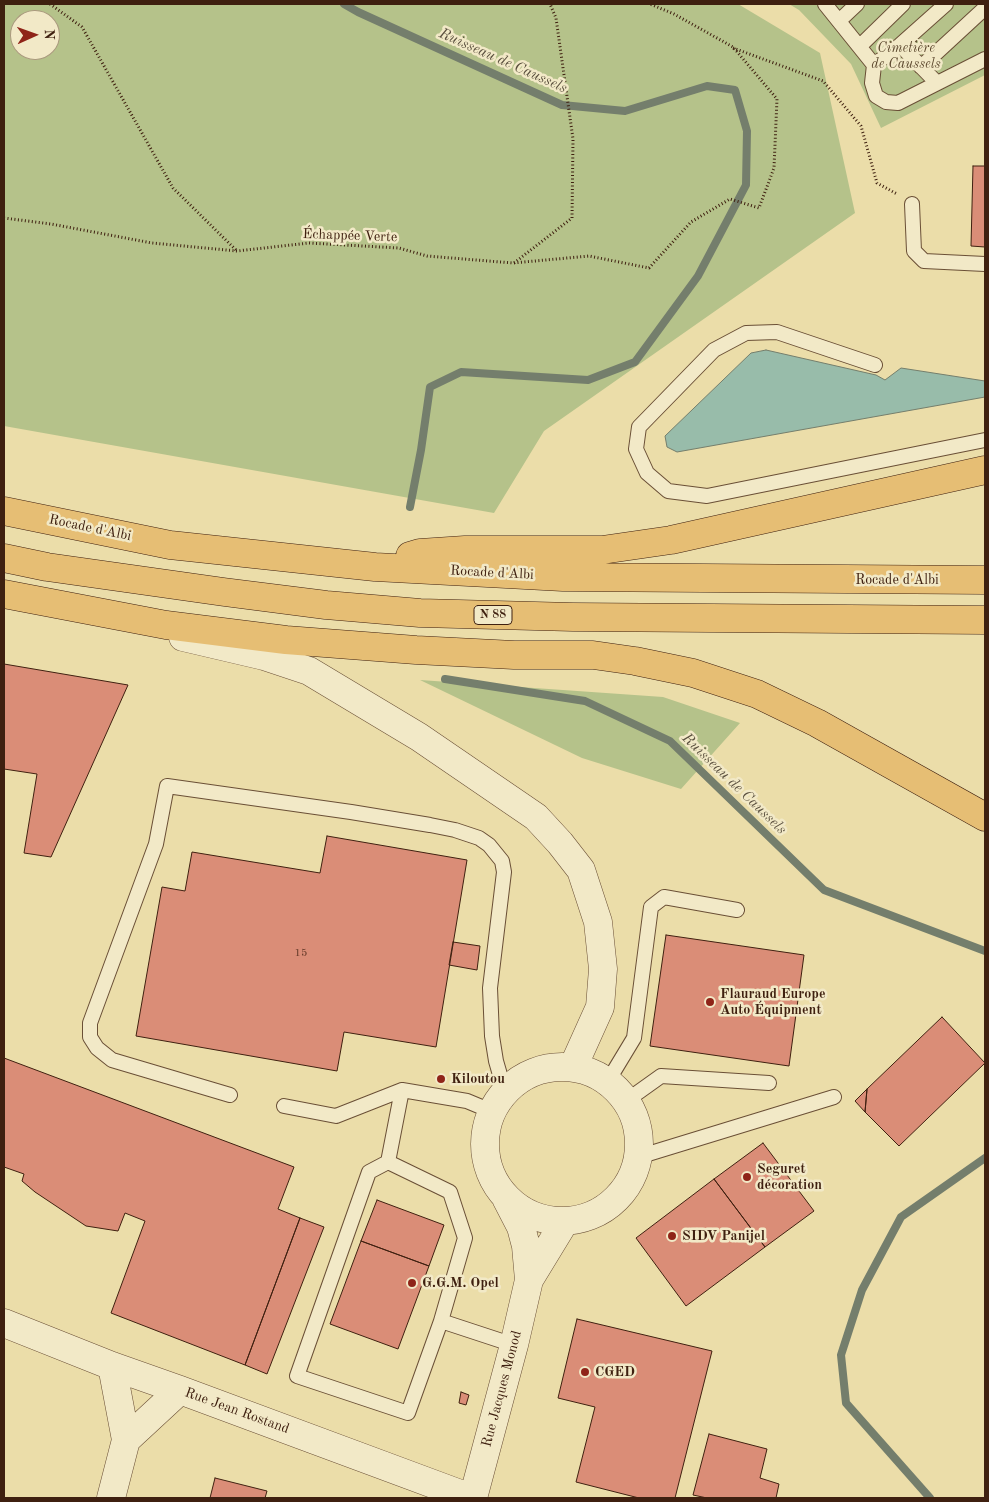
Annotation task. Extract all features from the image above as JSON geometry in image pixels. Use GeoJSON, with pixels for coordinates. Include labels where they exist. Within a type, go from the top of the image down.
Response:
{"type":"FeatureCollection","features":[{"type":"Feature","properties":{"kind":"highway"},"geometry":{"type":"LineString","coordinates":[[375,567],[420,553],[465,550],[602,550],[671,540],[985,470]]}},
{"type":"Feature","properties":{"kind":"highway","name":"Rocade d'Albi"},"geometry":{"type":"LineString","coordinates":[[4,511],[170,545],[375,567],[563,578],[985,580]]}},
{"type":"Feature","properties":{"kind":"highway","name":"N 88"},"geometry":{"type":"LineString","coordinates":[[4,558],[47,567],[234,593],[326,605],[420,613],[573,617],[985,620]]}},
{"type":"Feature","properties":{"kind":"highway"},"geometry":{"type":"LineString","coordinates":[[4,594],[166,625],[286,640],[514,655],[593,655],[635,661],[693,673],[757,694],[783,706],[985,817]]}},
{"type":"Feature","properties":{"kind":"street"},"geometry":{"type":"LineString","coordinates":[[166,625],[181,637],[264,656],[309,672],[419,737],[536,817],[560,843],[581,870],[598,922],[603,969],[600,1007],[572,1067]]}},
{"type":"Feature","properties":{"kind":"street"},"geometry":{"type":"LineString","coordinates":[[505,1196],[526,1213],[538,1218],[565,1222],[594,1214],[607,1207],[618,1197],[628,1185],[634,1171],[638,1157],[638,1127],[626,1101],[608,1081],[585,1070],[572,1067],[550,1067],[528,1074],[516,1081],[498,1102],[486,1126],[484,1141],[489,1171],[505,1196],[520,1226],[526,1246],[529,1280]]}},
{"type":"Feature","properties":{"kind":"street"},"geometry":{"type":"LineString","coordinates":[[529,1280],[565,1222]]}},
{"type":"Feature","properties":{"kind":"street","name":"Rue Jacques Monod"},"geometry":{"type":"LineString","coordinates":[[472,1498],[514,1345],[529,1280]]}},
{"type":"Feature","properties":{"kind":"street","name":"Rue Jean Rostand"},"geometry":{"type":"LineString","coordinates":[[4,1323],[112,1366],[472,1498]]}},
{"type":"Feature","properties":{"kind":"street"},"geometry":{"type":"LineString","coordinates":[[111,1498],[126,1440],[112,1366]]}},
{"type":"Feature","properties":{"kind":"street"},"geometry":{"type":"LineString","coordinates":[[126,1440],[180,1390]]}},
{"type":"Feature","properties":{"kind":"lane"},"geometry":{"type":"LineString","coordinates":[[825,4],[874,65],[872,83],[876,96],[886,102],[898,103],[985,59]]}},
{"type":"Feature","properties":{"kind":"lane"},"geometry":{"type":"LineString","coordinates":[[839,21],[857,4]]}},
{"type":"Feature","properties":{"kind":"lane"},"geometry":{"type":"LineString","coordinates":[[860,46],[903,4]]}},
{"type":"Feature","properties":{"kind":"lane"},"geometry":{"type":"LineString","coordinates":[[874,65],[900,45],[946,4]]}},
{"type":"Feature","properties":{"kind":"lane"},"geometry":{"type":"LineString","coordinates":[[921,67],[985,8]]}},
{"type":"Feature","properties":{"kind":"lane"},"geometry":{"type":"LineString","coordinates":[[900,45],[937,83]]}},
{"type":"Feature","properties":{"kind":"lane"},"geometry":{"type":"LineString","coordinates":[[912,204],[914,251],[924,261],[985,264]]}},
{"type":"Feature","properties":{"kind":"lane"},"geometry":{"type":"LineString","coordinates":[[875,365],[777,332],[746,333],[714,350],[639,427],[636,449],[647,473],[668,491],[707,496],[985,440]]}},
{"type":"Feature","properties":{"kind":"lane"},"geometry":{"type":"LineString","coordinates":[[230,1095],[112,1060],[97,1048],[90,1037],[90,1023],[156,844],[167,786],[430,825],[455,830],[479,838],[489,845],[502,861],[504,872],[490,988],[498,1102],[468,1101],[402,1090],[336,1116],[284,1106]]}},
{"type":"Feature","properties":{"kind":"lane"},"geometry":{"type":"LineString","coordinates":[[608,1081],[634,1038],[651,907],[664,897],[737,910]]}},
{"type":"Feature","properties":{"kind":"lane"},"geometry":{"type":"LineString","coordinates":[[626,1101],[661,1076],[769,1082]]}},
{"type":"Feature","properties":{"kind":"lane"},"geometry":{"type":"LineString","coordinates":[[388,1162],[450,1192],[465,1238],[441,1320],[408,1413],[297,1376],[370,1172],[388,1162],[402,1090]]}},
{"type":"Feature","properties":{"kind":"lane"},"geometry":{"type":"LineString","coordinates":[[638,1157],[834,1097]]}},
{"type":"Feature","properties":{"kind":"lane"},"geometry":{"type":"LineString","coordinates":[[441,1320],[514,1345]]}},
{"type":"Feature","properties":{"kind":"path"},"geometry":{"type":"LineString","coordinates":[[50,4],[82,27],[174,188],[237,251]]}},
{"type":"Feature","properties":{"kind":"path"},"geometry":{"type":"LineString","coordinates":[[514,263],[572,218],[573,139],[556,18],[550,4]]}},
{"type":"Feature","properties":{"kind":"path"},"geometry":{"type":"LineString","coordinates":[[650,4],[674,14],[733,48],[823,81],[861,126],[877,182],[912,204]]}},
{"type":"Feature","properties":{"kind":"path","name":"Échappée Verte"},"geometry":{"type":"LineString","coordinates":[[4,218],[51,224],[152,243],[237,251],[318,244],[399,248],[427,256],[514,263],[589,256],[649,268],[691,222],[730,199],[760,208],[774,168],[777,99],[733,48]]}},
{"type":"Feature","properties":{"kind":"green space"},"geometry":{"type":"Polygon","coordinates":[[[4,4],[738,4],[820,53],[855,213],[544,431],[494,513],[4,426],[4,4]]]}},
{"type":"Feature","properties":{"kind":"green space","name":"Cimetière de Caussels"},"geometry":{"type":"Polygon","coordinates":[[[789,4],[985,4],[985,75],[881,128],[851,64],[799,10],[789,4]]]}},
{"type":"Feature","properties":{"kind":"green space"},"geometry":{"type":"Polygon","coordinates":[[[420,680],[663,697],[740,723],[681,789],[582,758],[420,680]]]}},
{"type":"Feature","properties":{"kind":"shaded area"},"geometry":{"type":"Polygon","coordinates":[[[766,350],[876,375],[885,380],[901,368],[985,381],[985,397],[677,452],[667,447],[665,436],[751,353],[766,350]]]}},
{"type":"Feature","properties":{"kind":"building"},"geometry":{"type":"Polygon","coordinates":[[[973,166],[985,166],[985,247],[971,246],[973,166]]]}},
{"type":"Feature","properties":{"kind":"building"},"geometry":{"type":"Polygon","coordinates":[[[4,664],[128,685],[51,857],[24,853],[37,774],[4,769],[4,664]]]}},
{"type":"Feature","properties":{"kind":"building"},"geometry":{"type":"Polygon","coordinates":[[[327,836],[467,860],[436,1047],[344,1032],[337,1071],[136,1036],[162,887],[185,891],[192,852],[320,873],[327,836]]]}},
{"type":"Feature","properties":{"kind":"building"},"geometry":{"type":"Polygon","coordinates":[[[666,935],[804,955],[789,1066],[650,1046],[666,935]]]}},
{"type":"Feature","properties":{"kind":"building"},"geometry":{"type":"Polygon","coordinates":[[[453,942],[480,946],[477,970],[449,965],[453,942]]]}},
{"type":"Feature","properties":{"kind":"building"},"geometry":{"type":"Polygon","coordinates":[[[942,1017],[985,1063],[899,1146],[865,1112],[867,1089],[942,1017]]]}},
{"type":"Feature","properties":{"kind":"building"},"geometry":{"type":"Polygon","coordinates":[[[4,1058],[294,1167],[278,1209],[300,1218],[245,1365],[111,1313],[145,1221],[125,1213],[118,1231],[86,1226],[35,1192],[22,1181],[24,1174],[4,1167],[4,1058]]]}},
{"type":"Feature","properties":{"kind":"building"},"geometry":{"type":"Polygon","coordinates":[[[867,1089],[865,1112],[855,1101],[867,1089]]]}},
{"type":"Feature","properties":{"kind":"building"},"geometry":{"type":"Polygon","coordinates":[[[763,1143],[814,1211],[765,1247],[714,1179],[763,1143]]]}},
{"type":"Feature","properties":{"kind":"building"},"geometry":{"type":"Polygon","coordinates":[[[714,1179],[765,1247],[686,1306],[636,1238],[714,1179]]]}},
{"type":"Feature","properties":{"kind":"building"},"geometry":{"type":"Polygon","coordinates":[[[377,1200],[444,1225],[429,1266],[361,1241],[377,1200]]]}},
{"type":"Feature","properties":{"kind":"building"},"geometry":{"type":"Polygon","coordinates":[[[300,1218],[324,1227],[267,1374],[245,1365],[300,1218]]]}},
{"type":"Feature","properties":{"kind":"building"},"geometry":{"type":"Polygon","coordinates":[[[361,1241],[429,1266],[398,1349],[330,1324],[361,1241]]]}},
{"type":"Feature","properties":{"kind":"building"},"geometry":{"type":"Polygon","coordinates":[[[577,1319],[712,1351],[675,1498],[639,1498],[576,1482],[595,1407],[558,1398],[577,1319]]]}},
{"type":"Feature","properties":{"kind":"building"},"geometry":{"type":"Polygon","coordinates":[[[461,1392],[469,1395],[466,1405],[459,1403],[461,1392]]]}},
{"type":"Feature","properties":{"kind":"building"},"geometry":{"type":"Polygon","coordinates":[[[709,1434],[767,1449],[760,1478],[779,1484],[776,1498],[707,1498],[693,1495],[709,1434]]]}},
{"type":"Feature","properties":{"kind":"building"},"geometry":{"type":"Polygon","coordinates":[[[215,1478],[267,1491],[265,1498],[210,1498],[215,1478]]]}},
{"type":"Feature","properties":{"kind":"waterway","name":"Ruisseau de Caussels"},"geometry":{"type":"LineString","coordinates":[[344,4],[562,105],[625,111],[707,86],[735,90],[747,131],[746,185],[698,276],[635,362],[588,380],[461,372],[430,387],[410,507]]}},
{"type":"Feature","properties":{"kind":"waterway","name":"Ruisseau de Caussels"},"geometry":{"type":"LineString","coordinates":[[445,679],[585,701],[670,741],[824,890],[985,951]]}},
{"type":"Feature","properties":{"kind":"waterway","name":"Ruisseau de Caussels"},"geometry":{"type":"LineString","coordinates":[[930,1498],[846,1403],[841,1355],[862,1290],[901,1217],[985,1158]]}},
{"type":"Feature","properties":{"kind":"place","name":"Flauraud Europe Auto Équipment"},"geometry":{"type":"Point","coordinates":[710,1002]}},
{"type":"Feature","properties":{"kind":"place","name":"Kiloutou"},"geometry":{"type":"Point","coordinates":[441,1079]}},
{"type":"Feature","properties":{"kind":"place","name":"Seguret décoration"},"geometry":{"type":"Point","coordinates":[747,1177]}},
{"type":"Feature","properties":{"kind":"place","name":"SIDV Panijel"},"geometry":{"type":"Point","coordinates":[672,1236]}},
{"type":"Feature","properties":{"kind":"place","name":"G.G.M. Opel"},"geometry":{"type":"Point","coordinates":[412,1283]}},
{"type":"Feature","properties":{"kind":"place","name":"CGED"},"geometry":{"type":"Point","coordinates":[585,1372]}}]}
